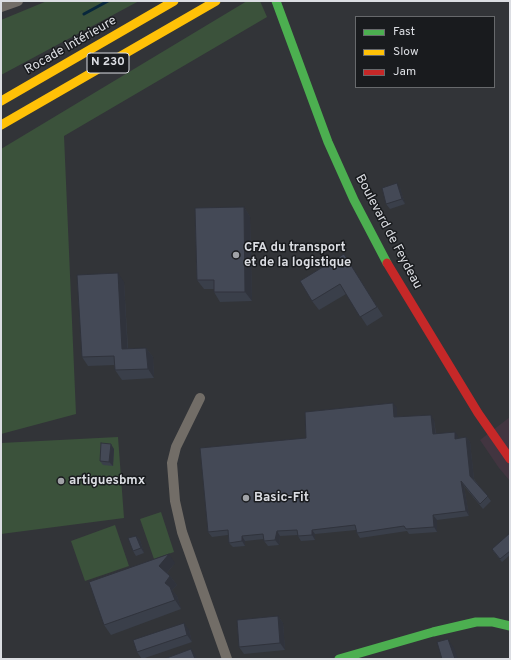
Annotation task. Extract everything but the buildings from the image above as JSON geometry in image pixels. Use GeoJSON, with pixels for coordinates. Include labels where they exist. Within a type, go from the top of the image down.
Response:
{"type":"FeatureCollection","features":[{"type":"Feature","properties":{"kind":"main road","name":"Rocade Intérieure"},"geometry":{"type":"LineString","coordinates":[[1,101],[174,1]]}},
{"type":"Feature","properties":{"kind":"main road","name":"N 230"},"geometry":{"type":"LineString","coordinates":[[1,125],[216,1]]}},
{"type":"Feature","properties":{"kind":"main road","name":"Boulevard de Feydeau"},"geometry":{"type":"LineString","coordinates":[[276,1],[328,142],[354,200],[389,266],[428,332],[478,413],[510,459]]}},
{"type":"Feature","properties":{"kind":"main road"},"geometry":{"type":"LineString","coordinates":[[1,93],[57,69]]}},
{"type":"Feature","properties":{"kind":"main road"},"geometry":{"type":"LineString","coordinates":[[339,659],[433,632],[476,622],[493,622],[510,626]]}},
{"type":"Feature","properties":{"kind":"street"},"geometry":{"type":"LineString","coordinates":[[1,7],[18,1]]}},
{"type":"Feature","properties":{"kind":"street"},"geometry":{"type":"LineString","coordinates":[[200,398],[176,447],[172,463],[175,501],[182,532],[226,659]]}},
{"type":"Feature","properties":{"kind":"shaded area"},"geometry":{"type":"Polygon","coordinates":[[[510,417],[510,481],[499,468],[480,440],[510,417]]]}},
{"type":"Feature","properties":{"kind":"green space"},"geometry":{"type":"Polygon","coordinates":[[[47,1],[139,1],[1,75],[1,20],[47,1]]]}},
{"type":"Feature","properties":{"kind":"green space"},"geometry":{"type":"Polygon","coordinates":[[[247,1],[260,1],[267,17],[64,136],[76,414],[1,434],[1,149],[247,1]]]}},
{"type":"Feature","properties":{"kind":"green space","name":"artiguesbmx"},"geometry":{"type":"Polygon","coordinates":[[[118,437],[124,518],[1,534],[1,443],[118,437]]]}},
{"type":"Feature","properties":{"kind":"green space"},"geometry":{"type":"Polygon","coordinates":[[[161,512],[174,552],[154,559],[140,519],[161,512]]]}},
{"type":"Feature","properties":{"kind":"green space"},"geometry":{"type":"Polygon","coordinates":[[[115,525],[129,566],[85,581],[71,541],[115,525]]]}},
{"type":"Feature","properties":{"kind":"waterway"},"geometry":{"type":"LineString","coordinates":[[84,14],[108,1]]}},
{"type":"Feature","properties":{"kind":"traffic: fast"},"geometry":{"type":"LineString","coordinates":[[276,1],[328,142],[354,200],[387,263]]}},
{"type":"Feature","properties":{"kind":"traffic: fast"},"geometry":{"type":"LineString","coordinates":[[339,659],[433,632],[476,622],[493,622],[510,626]]}},
{"type":"Feature","properties":{"kind":"traffic: slow"},"geometry":{"type":"LineString","coordinates":[[1,101],[174,1]]}},
{"type":"Feature","properties":{"kind":"traffic: slow"},"geometry":{"type":"LineString","coordinates":[[1,125],[216,1]]}},
{"type":"Feature","properties":{"kind":"traffic: jam"},"geometry":{"type":"LineString","coordinates":[[387,263],[478,413],[510,459]]}},
{"type":"Feature","properties":{"kind":"place","name":"CFA du transport et de la logistique"},"geometry":{"type":"Point","coordinates":[236,255]}},
{"type":"Feature","properties":{"kind":"place","name":"artiguesbmx"},"geometry":{"type":"Point","coordinates":[61,481]}},
{"type":"Feature","properties":{"kind":"place","name":"Basic-Fit"},"geometry":{"type":"Point","coordinates":[246,498]}}]}
